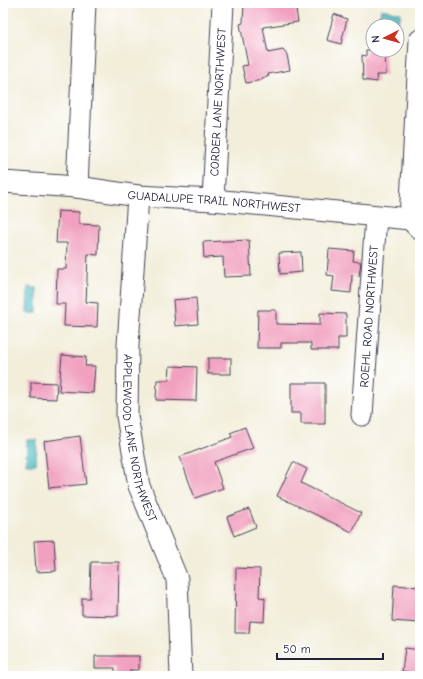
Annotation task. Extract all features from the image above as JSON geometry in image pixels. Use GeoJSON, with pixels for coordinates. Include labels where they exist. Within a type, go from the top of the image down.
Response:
{"type":"FeatureCollection","features":[{"type":"Feature","properties":{"kind":"street"},"geometry":{"type":"LineString","coordinates":[[77,188],[85,3]]}},
{"type":"Feature","properties":{"kind":"street","name":"CORDER LANE NORTHWEST"},"geometry":{"type":"LineString","coordinates":[[214,200],[223,3]]}},
{"type":"Feature","properties":{"kind":"street"},"geometry":{"type":"LineString","coordinates":[[415,224],[420,40]]}},
{"type":"Feature","properties":{"kind":"street","name":"GUADALUPE TRAIL NORTHWEST"},"geometry":{"type":"LineString","coordinates":[[3,182],[77,188],[138,196],[214,200],[376,217],[415,224]]}},
{"type":"Feature","properties":{"kind":"street","name":"APPLEWOOD LANE NORTHWEST"},"geometry":{"type":"LineString","coordinates":[[138,196],[128,345],[127,416],[139,486],[177,579],[180,676]]}},
{"type":"Feature","properties":{"kind":"street","name":"ROEHL ROAD NORTHWEST"},"geometry":{"type":"LineString","coordinates":[[362,415],[376,217]]}},
{"type":"Feature","properties":{"kind":"water"},"geometry":{"type":"Polygon","coordinates":[[[381,9],[401,13],[400,18],[379,18],[381,9]]]}},
{"type":"Feature","properties":{"kind":"water"},"geometry":{"type":"Polygon","coordinates":[[[28,287],[37,288],[37,313],[27,313],[28,287]]]}},
{"type":"Feature","properties":{"kind":"water"},"geometry":{"type":"Polygon","coordinates":[[[27,440],[37,440],[36,464],[26,464],[27,440]]]}},
{"type":"Feature","properties":{"kind":"building"},"geometry":{"type":"Polygon","coordinates":[[[244,3],[295,3],[298,22],[263,27],[268,53],[283,50],[287,55],[290,70],[268,74],[269,76],[262,78],[262,80],[246,83],[242,66],[248,65],[240,24],[243,23],[244,3]]]}},
{"type":"Feature","properties":{"kind":"building"},"geometry":{"type":"Polygon","coordinates":[[[334,14],[347,19],[341,44],[327,40],[334,14]]]}},
{"type":"Feature","properties":{"kind":"building"},"geometry":{"type":"Polygon","coordinates":[[[362,55],[365,56],[365,58],[385,58],[386,75],[376,75],[377,82],[363,80],[362,55]]]}},
{"type":"Feature","properties":{"kind":"building"},"geometry":{"type":"Polygon","coordinates":[[[58,211],[79,212],[79,224],[99,225],[98,255],[88,254],[86,302],[98,303],[97,327],[64,326],[65,304],[56,304],[57,269],[66,269],[67,243],[56,243],[58,211]]]}},
{"type":"Feature","properties":{"kind":"building"},"geometry":{"type":"Polygon","coordinates":[[[249,240],[251,276],[224,277],[223,257],[204,258],[203,242],[249,240]]]}},
{"type":"Feature","properties":{"kind":"building"},"geometry":{"type":"Polygon","coordinates":[[[329,249],[354,251],[353,261],[361,262],[359,276],[352,275],[351,293],[332,291],[334,276],[327,275],[329,249]]]}},
{"type":"Feature","properties":{"kind":"building"},"geometry":{"type":"Polygon","coordinates":[[[301,252],[302,272],[280,274],[279,253],[301,252]]]}},
{"type":"Feature","properties":{"kind":"building"},"geometry":{"type":"Polygon","coordinates":[[[196,298],[198,324],[175,326],[173,300],[196,298]]]}},
{"type":"Feature","properties":{"kind":"building"},"geometry":{"type":"Polygon","coordinates":[[[258,310],[276,310],[276,324],[320,325],[320,313],[346,314],[346,338],[338,338],[338,350],[311,350],[311,343],[281,343],[281,348],[257,348],[258,310]]]}},
{"type":"Feature","properties":{"kind":"building"},"geometry":{"type":"Polygon","coordinates":[[[62,355],[86,357],[85,366],[95,366],[93,393],[59,391],[62,355]]]}},
{"type":"Feature","properties":{"kind":"building"},"geometry":{"type":"Polygon","coordinates":[[[208,358],[231,358],[231,374],[208,374],[208,358]]]}},
{"type":"Feature","properties":{"kind":"building"},"geometry":{"type":"Polygon","coordinates":[[[170,366],[197,367],[196,401],[156,400],[157,380],[169,380],[170,366]]]}},
{"type":"Feature","properties":{"kind":"building"},"geometry":{"type":"Polygon","coordinates":[[[31,382],[57,383],[56,399],[31,398],[31,382]]]}},
{"type":"Feature","properties":{"kind":"building"},"geometry":{"type":"Polygon","coordinates":[[[291,383],[325,383],[325,424],[301,424],[301,413],[291,413],[291,383]]]}},
{"type":"Feature","properties":{"kind":"building"},"geometry":{"type":"Polygon","coordinates":[[[245,427],[253,448],[214,462],[223,488],[195,498],[180,457],[232,437],[230,433],[245,427]]]}},
{"type":"Feature","properties":{"kind":"building"},"geometry":{"type":"Polygon","coordinates":[[[80,436],[86,484],[49,488],[44,441],[80,436]]]}},
{"type":"Feature","properties":{"kind":"building"},"geometry":{"type":"Polygon","coordinates":[[[293,462],[307,469],[301,483],[361,513],[352,532],[277,496],[293,462]]]}},
{"type":"Feature","properties":{"kind":"building"},"geometry":{"type":"Polygon","coordinates":[[[249,509],[256,527],[234,536],[227,517],[249,509]]]}},
{"type":"Feature","properties":{"kind":"building"},"geometry":{"type":"Polygon","coordinates":[[[54,540],[56,571],[36,572],[34,541],[54,540]]]}},
{"type":"Feature","properties":{"kind":"building"},"geometry":{"type":"Polygon","coordinates":[[[91,562],[119,562],[118,616],[82,615],[82,598],[90,598],[91,562]]]}},
{"type":"Feature","properties":{"kind":"building"},"geometry":{"type":"Polygon","coordinates":[[[236,568],[260,569],[259,597],[265,598],[264,622],[250,621],[249,633],[235,633],[236,568]]]}},
{"type":"Feature","properties":{"kind":"building"},"geometry":{"type":"Polygon","coordinates":[[[394,585],[420,587],[420,623],[392,621],[394,585]]]}},
{"type":"Feature","properties":{"kind":"building"},"geometry":{"type":"Polygon","coordinates":[[[405,648],[420,650],[420,674],[402,671],[405,648]]]}},
{"type":"Feature","properties":{"kind":"building"},"geometry":{"type":"Polygon","coordinates":[[[95,656],[139,656],[139,670],[130,670],[130,676],[115,676],[115,668],[95,668],[95,656]]]}}]}
